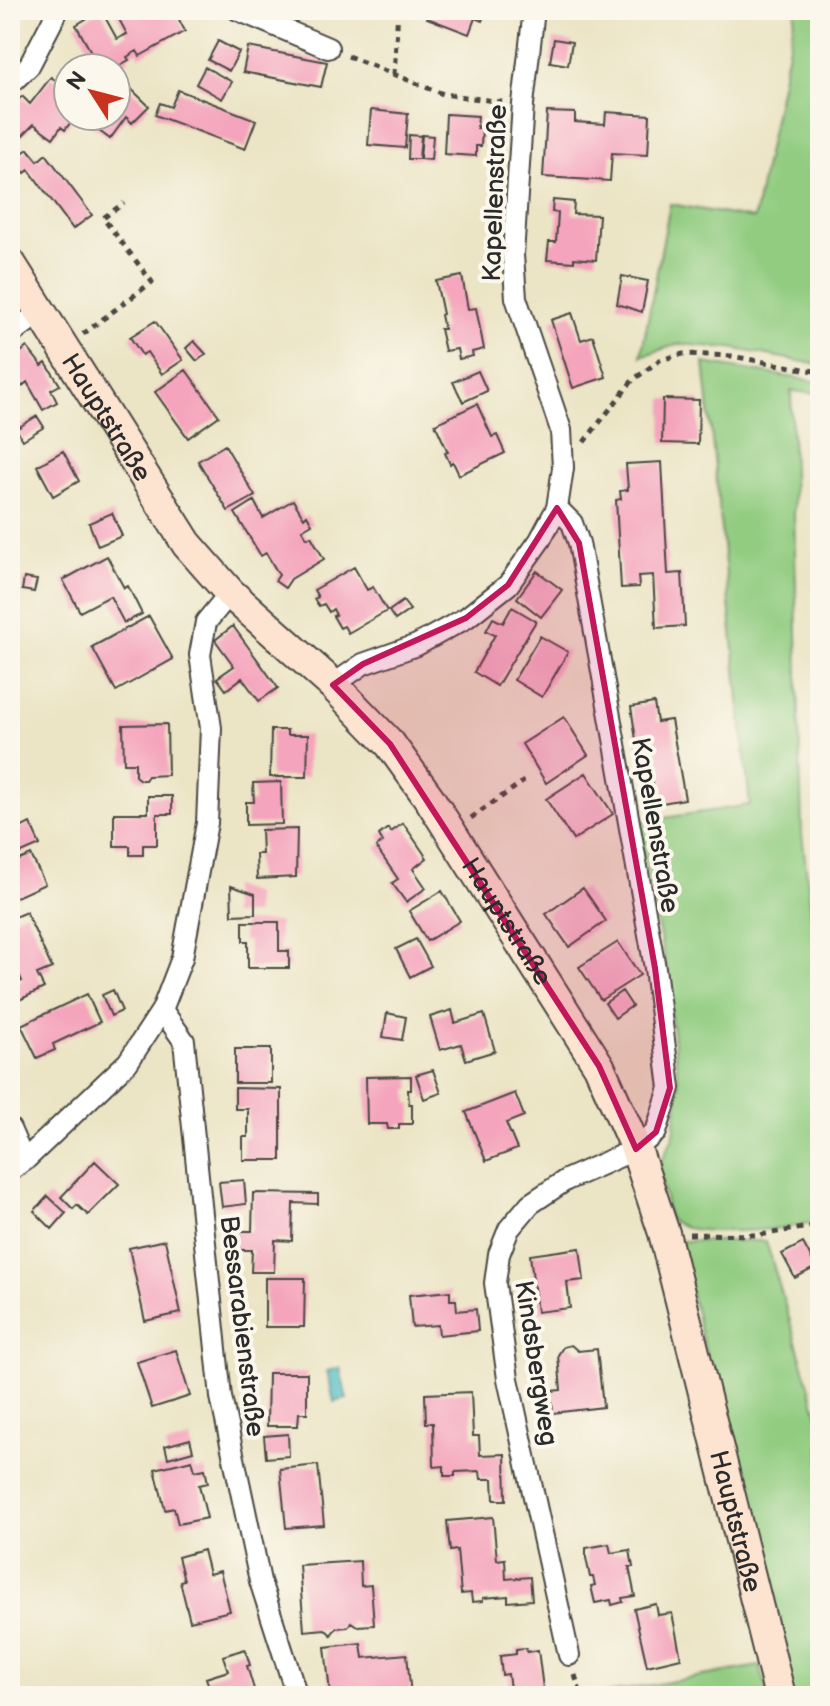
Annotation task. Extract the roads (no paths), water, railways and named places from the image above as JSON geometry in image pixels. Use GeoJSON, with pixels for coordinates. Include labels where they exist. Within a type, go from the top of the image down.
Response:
{"type":"FeatureCollection","features":[{"type":"Feature","properties":{"kind":"main road","name":"Hauptstraße"},"geometry":{"type":"LineString","coordinates":[[10,263],[187,544],[230,593],[333,685],[390,744],[451,833],[599,1066],[636,1149],[664,1233],[780,1696]]}},
{"type":"Feature","properties":{"kind":"street"},"geometry":{"type":"LineString","coordinates":[[10,84],[29,66],[58,10]]}},
{"type":"Feature","properties":{"kind":"street"},"geometry":{"type":"LineString","coordinates":[[238,10],[328,48]]}},
{"type":"Feature","properties":{"kind":"street","name":"Kapellenstraße"},"geometry":{"type":"LineString","coordinates":[[333,685],[363,664],[417,645],[466,618],[508,585],[540,540],[557,508],[563,468],[561,430],[516,298],[513,255],[523,104],[534,10]]}},
{"type":"Feature","properties":{"kind":"street"},"geometry":{"type":"LineString","coordinates":[[10,335],[40,312]]}},
{"type":"Feature","properties":{"kind":"street","name":"Kapellenstraße"},"geometry":{"type":"LineString","coordinates":[[557,508],[572,523],[579,543],[655,968],[670,1088],[656,1132],[636,1149]]}},
{"type":"Feature","properties":{"kind":"street"},"geometry":{"type":"LineString","coordinates":[[17,1165],[128,1062],[162,1010],[182,958],[207,823],[211,728],[200,655],[206,622],[230,593]]}},
{"type":"Feature","properties":{"kind":"street","name":"Bessarabienstraße"},"geometry":{"type":"LineString","coordinates":[[162,1010],[184,1041],[221,1397],[260,1581],[297,1696]]}},
{"type":"Feature","properties":{"kind":"street"},"geometry":{"type":"LineString","coordinates":[[10,1129],[17,1165]]}},
{"type":"Feature","properties":{"kind":"street","name":"Kindsbergweg"},"geometry":{"type":"LineString","coordinates":[[569,1655],[508,1379],[495,1283],[499,1254],[509,1229],[530,1204],[566,1180],[636,1149]]}},
{"type":"Feature","properties":{"kind":"water"},"geometry":{"type":"Polygon","coordinates":[[[340,1368],[347,1399],[334,1402],[327,1371],[340,1368]]]}}]}
